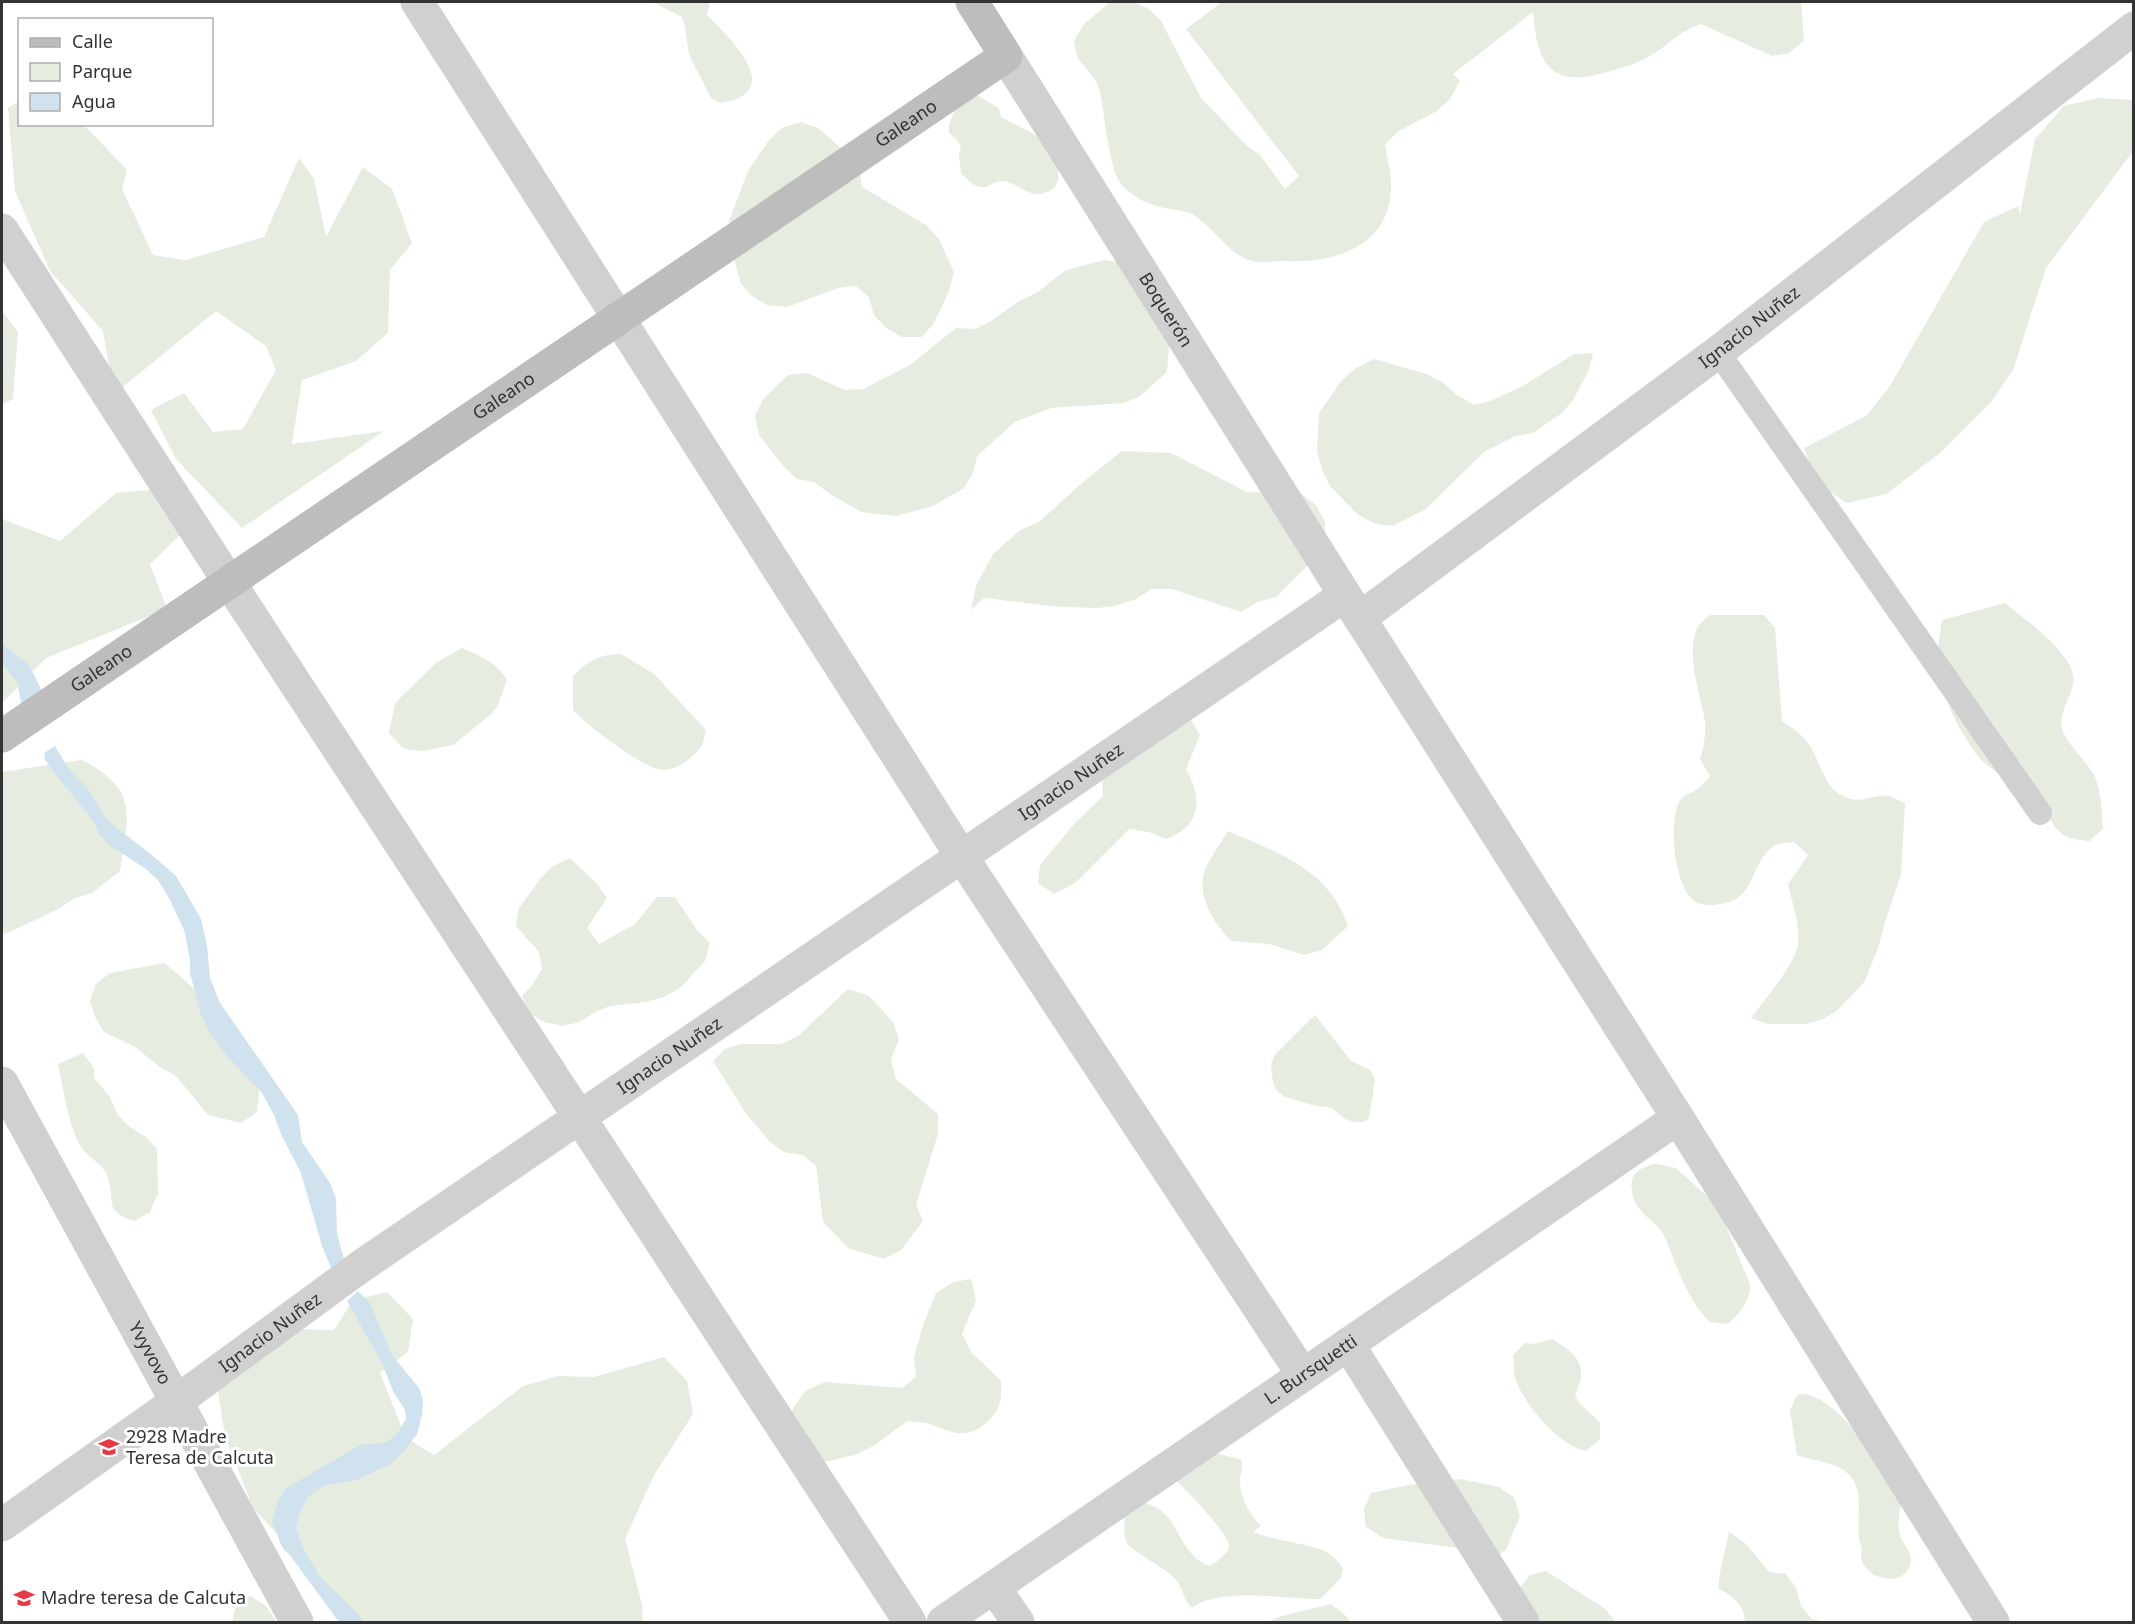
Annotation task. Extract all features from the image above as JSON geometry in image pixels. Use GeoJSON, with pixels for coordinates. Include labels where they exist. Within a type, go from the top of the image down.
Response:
{"type":"FeatureCollection","features":[{"type":"Feature","properties":{"kind":"street"},"geometry":{"type":"LineString","coordinates":[[417,2],[620,317],[962,857],[1303,1375]]}},
{"type":"Feature","properties":{"kind":"street","name":"Boquerón"},"geometry":{"type":"LineString","coordinates":[[972,2],[1678,1118],[1993,1623]]}},
{"type":"Feature","properties":{"kind":"street","name":"Ignacio Nuñez"},"geometry":{"type":"LineString","coordinates":[[2,1525],[360,1267],[962,857],[1353,607],[1718,352],[2133,28]]}},
{"type":"Feature","properties":{"kind":"street","name":"Galeano"},"geometry":{"type":"LineString","coordinates":[[2,736],[1006,56]]}},
{"type":"Feature","properties":{"kind":"street"},"geometry":{"type":"LineString","coordinates":[[2,230],[229,582],[910,1623]]}},
{"type":"Feature","properties":{"kind":"street","name":"Yvyvovo"},"geometry":{"type":"LineString","coordinates":[[2,1083],[297,1623]]}},
{"type":"Feature","properties":{"kind":"street","name":"L. Bursquetti"},"geometry":{"type":"LineString","coordinates":[[943,1623],[1678,1118]]}},
{"type":"Feature","properties":{"kind":"street"},"geometry":{"type":"LineString","coordinates":[[1348,1344],[1523,1623]]}},
{"type":"Feature","properties":{"kind":"street"},"geometry":{"type":"LineString","coordinates":[[994,1587],[1018,1623]]}},
{"type":"Feature","properties":{"kind":"lane"},"geometry":{"type":"LineString","coordinates":[[1718,352],[2040,813]]}},
{"type":"Feature","properties":{"kind":"green space"},"geometry":{"type":"Polygon","coordinates":[[[652,2],[710,2],[707,15],[732,41],[752,74],[752,85],[746,93],[737,99],[720,103],[711,98],[689,55],[682,17],[652,2]]]}},
{"type":"Feature","properties":{"kind":"green space"},"geometry":{"type":"Polygon","coordinates":[[[1110,2],[1134,2],[1149,9],[1161,21],[1201,98],[1246,145],[1260,155],[1285,189],[1299,176],[1186,29],[1222,2],[1801,2],[1804,41],[1789,53],[1772,56],[1701,24],[1687,30],[1650,56],[1629,66],[1588,76],[1572,77],[1550,68],[1543,58],[1538,46],[1533,12],[1453,74],[1460,81],[1450,99],[1437,111],[1399,131],[1385,144],[1391,184],[1388,208],[1381,224],[1370,237],[1357,247],[1342,254],[1306,261],[1261,262],[1244,258],[1192,214],[1156,206],[1138,198],[1122,185],[1117,177],[1110,154],[1099,88],[1078,58],[1074,41],[1084,24],[1110,2]]]}},
{"type":"Feature","properties":{"kind":"green space"},"geometry":{"type":"Polygon","coordinates":[[[973,93],[999,108],[1001,117],[1032,133],[1047,146],[1058,171],[1058,179],[1050,191],[1035,194],[1006,181],[981,187],[961,173],[959,155],[961,146],[949,133],[949,124],[959,100],[973,93]]]}},
{"type":"Feature","properties":{"kind":"green space"},"geometry":{"type":"Polygon","coordinates":[[[2098,98],[2134,100],[2133,151],[2046,268],[2013,370],[1992,401],[1940,453],[1886,494],[1847,503],[1817,483],[1804,448],[1866,416],[1890,386],[1984,222],[2018,206],[2020,214],[2035,139],[2064,106],[2098,98]]]}},
{"type":"Feature","properties":{"kind":"green space"},"geometry":{"type":"Polygon","coordinates":[[[18,102],[18,126],[85,126],[127,170],[122,189],[153,255],[186,260],[264,237],[299,158],[314,179],[326,237],[363,167],[392,189],[412,243],[390,270],[388,333],[356,361],[302,380],[292,444],[384,431],[242,528],[176,459],[151,410],[184,393],[213,432],[243,429],[276,370],[266,346],[216,311],[114,394],[103,331],[50,271],[15,191],[8,108],[18,102]]]}},
{"type":"Feature","properties":{"kind":"green space"},"geometry":{"type":"Polygon","coordinates":[[[801,122],[818,128],[859,164],[862,187],[926,225],[939,239],[954,272],[949,291],[934,323],[922,337],[902,337],[886,328],[874,315],[869,297],[856,286],[838,288],[787,307],[767,305],[752,296],[741,284],[735,263],[729,221],[748,171],[769,140],[782,128],[801,122]]]}},
{"type":"Feature","properties":{"kind":"green space"},"geometry":{"type":"Polygon","coordinates":[[[1104,260],[1123,263],[1170,335],[1167,372],[1140,396],[1124,403],[1051,408],[1015,422],[977,456],[973,473],[964,488],[933,506],[896,516],[861,512],[814,482],[797,479],[784,467],[759,435],[755,416],[763,399],[788,375],[807,373],[845,390],[863,389],[910,365],[956,328],[975,329],[1036,293],[1066,270],[1104,260]]]}},
{"type":"Feature","properties":{"kind":"green space"},"geometry":{"type":"Polygon","coordinates":[[[2,311],[18,332],[13,399],[2,405],[2,311]]]}},
{"type":"Feature","properties":{"kind":"green space"},"geometry":{"type":"Polygon","coordinates":[[[1593,353],[1589,370],[1573,400],[1562,413],[1533,433],[1515,436],[1484,452],[1426,509],[1393,526],[1376,524],[1358,515],[1330,486],[1322,470],[1317,451],[1319,413],[1341,381],[1356,368],[1374,359],[1427,374],[1474,405],[1490,401],[1523,386],[1574,354],[1593,353]]]}},
{"type":"Feature","properties":{"kind":"green space"},"geometry":{"type":"Polygon","coordinates":[[[1122,451],[1171,453],[1247,492],[1301,494],[1316,505],[1325,522],[1325,542],[1316,557],[1276,597],[1257,602],[1241,612],[1172,589],[1152,589],[1136,599],[1115,606],[1097,608],[1061,607],[984,598],[971,610],[976,586],[993,554],[1020,530],[1039,522],[1122,451]]]}},
{"type":"Feature","properties":{"kind":"green space"},"geometry":{"type":"Polygon","coordinates":[[[175,488],[196,520],[150,564],[167,609],[46,658],[2,703],[2,519],[60,541],[116,493],[175,488]]]}},
{"type":"Feature","properties":{"kind":"green space"},"geometry":{"type":"Polygon","coordinates":[[[2005,603],[2060,651],[2073,674],[2073,685],[2061,723],[2064,734],[2094,775],[2098,787],[2103,829],[2089,841],[2072,839],[2061,833],[2035,794],[1988,766],[1972,748],[1948,705],[1937,666],[1942,620],[2005,603]]]}},
{"type":"Feature","properties":{"kind":"green space"},"geometry":{"type":"Polygon","coordinates":[[[1710,615],[1764,615],[1775,628],[1782,721],[1798,732],[1807,742],[1829,784],[1835,790],[1851,799],[1888,796],[1905,803],[1901,874],[1865,981],[1838,1010],[1823,1019],[1807,1024],[1768,1024],[1751,1018],[1784,974],[1797,948],[1797,924],[1788,884],[1808,855],[1794,842],[1776,845],[1763,857],[1746,890],[1732,901],[1719,904],[1704,905],[1696,902],[1688,895],[1682,884],[1678,869],[1674,837],[1677,808],[1681,799],[1699,788],[1710,776],[1700,759],[1705,722],[1695,675],[1693,651],[1697,628],[1710,615]]]}},
{"type":"Feature","properties":{"kind":"green space"},"geometry":{"type":"Polygon","coordinates":[[[462,648],[487,660],[507,680],[497,707],[453,745],[423,751],[403,748],[389,733],[395,704],[437,662],[462,648]]]}},
{"type":"Feature","properties":{"kind":"green space"},"geometry":{"type":"Polygon","coordinates":[[[621,654],[654,674],[706,730],[701,746],[692,757],[681,764],[663,770],[638,760],[573,710],[573,676],[594,659],[621,654]]]}},
{"type":"Feature","properties":{"kind":"green space"},"geometry":{"type":"Polygon","coordinates":[[[1191,720],[1200,735],[1186,769],[1195,791],[1196,801],[1192,819],[1186,827],[1166,839],[1149,832],[1129,829],[1075,883],[1054,894],[1038,883],[1040,865],[1075,823],[1103,796],[1102,778],[1191,720]]]}},
{"type":"Feature","properties":{"kind":"green space"},"geometry":{"type":"Polygon","coordinates":[[[82,760],[114,782],[122,794],[127,820],[120,871],[92,893],[75,898],[58,909],[2,934],[2,772],[82,760]]]}},
{"type":"Feature","properties":{"kind":"green space"},"geometry":{"type":"Polygon","coordinates":[[[1228,831],[1300,865],[1328,890],[1339,906],[1348,926],[1322,950],[1304,955],[1269,944],[1231,941],[1210,912],[1202,886],[1207,866],[1228,831]]]}},
{"type":"Feature","properties":{"kind":"green space"},"geometry":{"type":"Polygon","coordinates":[[[570,858],[597,884],[607,898],[587,928],[599,944],[635,924],[657,897],[675,897],[696,929],[710,943],[705,961],[680,988],[664,997],[646,1002],[610,1006],[580,1022],[562,1026],[544,1022],[529,1013],[522,996],[542,969],[539,952],[516,926],[519,908],[553,866],[570,858]]]}},
{"type":"Feature","properties":{"kind":"green space"},"geometry":{"type":"Polygon","coordinates":[[[164,963],[219,1013],[256,1075],[259,1094],[257,1112],[241,1123],[208,1115],[176,1076],[160,1067],[135,1047],[104,1032],[95,1017],[90,1000],[96,984],[110,973],[164,963]]]}},
{"type":"Feature","properties":{"kind":"green space"},"geometry":{"type":"Polygon","coordinates":[[[848,989],[869,996],[893,1022],[899,1040],[891,1059],[896,1079],[938,1114],[938,1134],[916,1205],[923,1221],[901,1250],[884,1259],[848,1248],[823,1222],[816,1166],[803,1155],[784,1152],[770,1142],[745,1112],[713,1061],[725,1049],[741,1044],[781,1044],[798,1036],[848,989]]]}},
{"type":"Feature","properties":{"kind":"green space"},"geometry":{"type":"Polygon","coordinates":[[[1315,1015],[1351,1061],[1370,1070],[1375,1079],[1369,1118],[1363,1122],[1345,1119],[1332,1108],[1285,1097],[1278,1092],[1273,1083],[1271,1065],[1274,1056],[1315,1015]]]}},
{"type":"Feature","properties":{"kind":"green space"},"geometry":{"type":"Polygon","coordinates":[[[83,1053],[94,1068],[94,1078],[110,1097],[117,1114],[157,1149],[158,1193],[150,1212],[134,1221],[117,1213],[112,1203],[107,1175],[82,1148],[70,1120],[58,1064],[83,1053]]]}},
{"type":"Feature","properties":{"kind":"green space"},"geometry":{"type":"Polygon","coordinates":[[[1656,1164],[1676,1168],[1717,1205],[1750,1284],[1749,1296],[1740,1311],[1728,1324],[1710,1322],[1695,1304],[1684,1284],[1663,1233],[1634,1200],[1631,1185],[1635,1174],[1644,1167],[1656,1164]]]}},
{"type":"Feature","properties":{"kind":"green space"},"geometry":{"type":"Polygon","coordinates":[[[971,1279],[976,1300],[962,1334],[972,1353],[1001,1381],[1000,1404],[986,1423],[970,1432],[956,1433],[926,1423],[907,1421],[875,1445],[857,1454],[821,1463],[782,1425],[805,1391],[825,1382],[902,1388],[916,1377],[914,1358],[923,1325],[936,1293],[953,1282],[971,1279]]]}},
{"type":"Feature","properties":{"kind":"green space"},"geometry":{"type":"Polygon","coordinates":[[[387,1292],[413,1319],[408,1352],[380,1373],[406,1438],[434,1455],[523,1386],[558,1376],[594,1377],[664,1357],[687,1381],[693,1414],[654,1475],[625,1539],[642,1605],[643,1622],[348,1622],[304,1563],[253,1508],[225,1436],[214,1366],[299,1329],[334,1330],[353,1300],[387,1292]]]}},
{"type":"Feature","properties":{"kind":"green space"},"geometry":{"type":"Polygon","coordinates":[[[1553,1339],[1568,1350],[1579,1364],[1581,1376],[1575,1395],[1579,1403],[1600,1422],[1600,1439],[1586,1451],[1576,1448],[1555,1434],[1528,1403],[1516,1380],[1513,1355],[1525,1343],[1534,1344],[1553,1339]]]}},
{"type":"Feature","properties":{"kind":"green space"},"geometry":{"type":"Polygon","coordinates":[[[1806,1394],[1821,1400],[1848,1423],[1861,1438],[1902,1500],[1899,1532],[1910,1553],[1911,1561],[1908,1570],[1902,1576],[1886,1579],[1870,1572],[1864,1566],[1859,1540],[1858,1494],[1849,1474],[1828,1463],[1797,1455],[1790,1410],[1797,1395],[1806,1394]]]}},
{"type":"Feature","properties":{"kind":"green space"},"geometry":{"type":"Polygon","coordinates":[[[1205,1450],[1242,1460],[1241,1492],[1249,1511],[1261,1526],[1253,1532],[1322,1550],[1339,1563],[1343,1569],[1341,1578],[1320,1599],[1235,1596],[1218,1598],[1192,1608],[1169,1573],[1127,1543],[1124,1514],[1141,1501],[1159,1509],[1166,1515],[1187,1547],[1201,1562],[1210,1566],[1224,1555],[1229,1546],[1223,1532],[1177,1481],[1205,1450]]]}},
{"type":"Feature","properties":{"kind":"green space"},"geometry":{"type":"Polygon","coordinates":[[[1460,1479],[1499,1487],[1514,1497],[1520,1516],[1506,1550],[1491,1560],[1458,1548],[1383,1538],[1366,1527],[1364,1509],[1371,1493],[1408,1485],[1460,1479]]]}},
{"type":"Feature","properties":{"kind":"green space"},"geometry":{"type":"Polygon","coordinates":[[[1729,1532],[1745,1543],[1769,1572],[1786,1574],[1796,1588],[1801,1606],[1812,1619],[1826,1622],[1745,1622],[1737,1602],[1718,1588],[1729,1532]]]}},
{"type":"Feature","properties":{"kind":"green space"},"geometry":{"type":"Polygon","coordinates":[[[1546,1571],[1604,1608],[1616,1622],[1501,1622],[1518,1590],[1530,1575],[1546,1571]]]}},
{"type":"Feature","properties":{"kind":"green space"},"geometry":{"type":"Polygon","coordinates":[[[250,1596],[265,1605],[277,1622],[232,1622],[235,1609],[250,1596]]]}},
{"type":"Feature","properties":{"kind":"green space"},"geometry":{"type":"Polygon","coordinates":[[[1331,1604],[1351,1622],[1268,1622],[1278,1617],[1331,1604]]]}},
{"type":"Feature","properties":{"kind":"water"},"geometry":{"type":"Polygon","coordinates":[[[2,641],[7,648],[28,663],[44,695],[22,708],[17,681],[2,664],[2,641]]]}},
{"type":"Feature","properties":{"kind":"water"},"geometry":{"type":"Polygon","coordinates":[[[55,746],[70,771],[88,789],[108,821],[176,876],[201,919],[207,946],[210,978],[220,1003],[298,1115],[302,1142],[330,1183],[336,1198],[337,1234],[345,1263],[332,1270],[322,1246],[301,1173],[274,1115],[262,1093],[227,1056],[201,1015],[190,973],[190,959],[184,930],[169,898],[158,880],[146,869],[109,845],[99,834],[94,822],[45,760],[44,753],[55,746]]]}},
{"type":"Feature","properties":{"kind":"water"},"geometry":{"type":"Polygon","coordinates":[[[358,1291],[369,1302],[392,1355],[419,1388],[423,1400],[417,1434],[391,1464],[356,1480],[324,1486],[309,1496],[301,1510],[296,1526],[303,1549],[321,1578],[364,1622],[339,1622],[282,1547],[272,1522],[278,1501],[285,1489],[360,1445],[387,1442],[397,1434],[406,1419],[405,1410],[393,1391],[382,1363],[347,1301],[358,1291]]]}},
{"type":"Feature","properties":{"kind":"place","name":"2928 Madre Teresa de Calcuta"},"geometry":{"type":"Point","coordinates":[109,1447]}},
{"type":"Feature","properties":{"kind":"place","name":"Madre teresa de Calcuta"},"geometry":{"type":"Point","coordinates":[24,1598]}}]}
